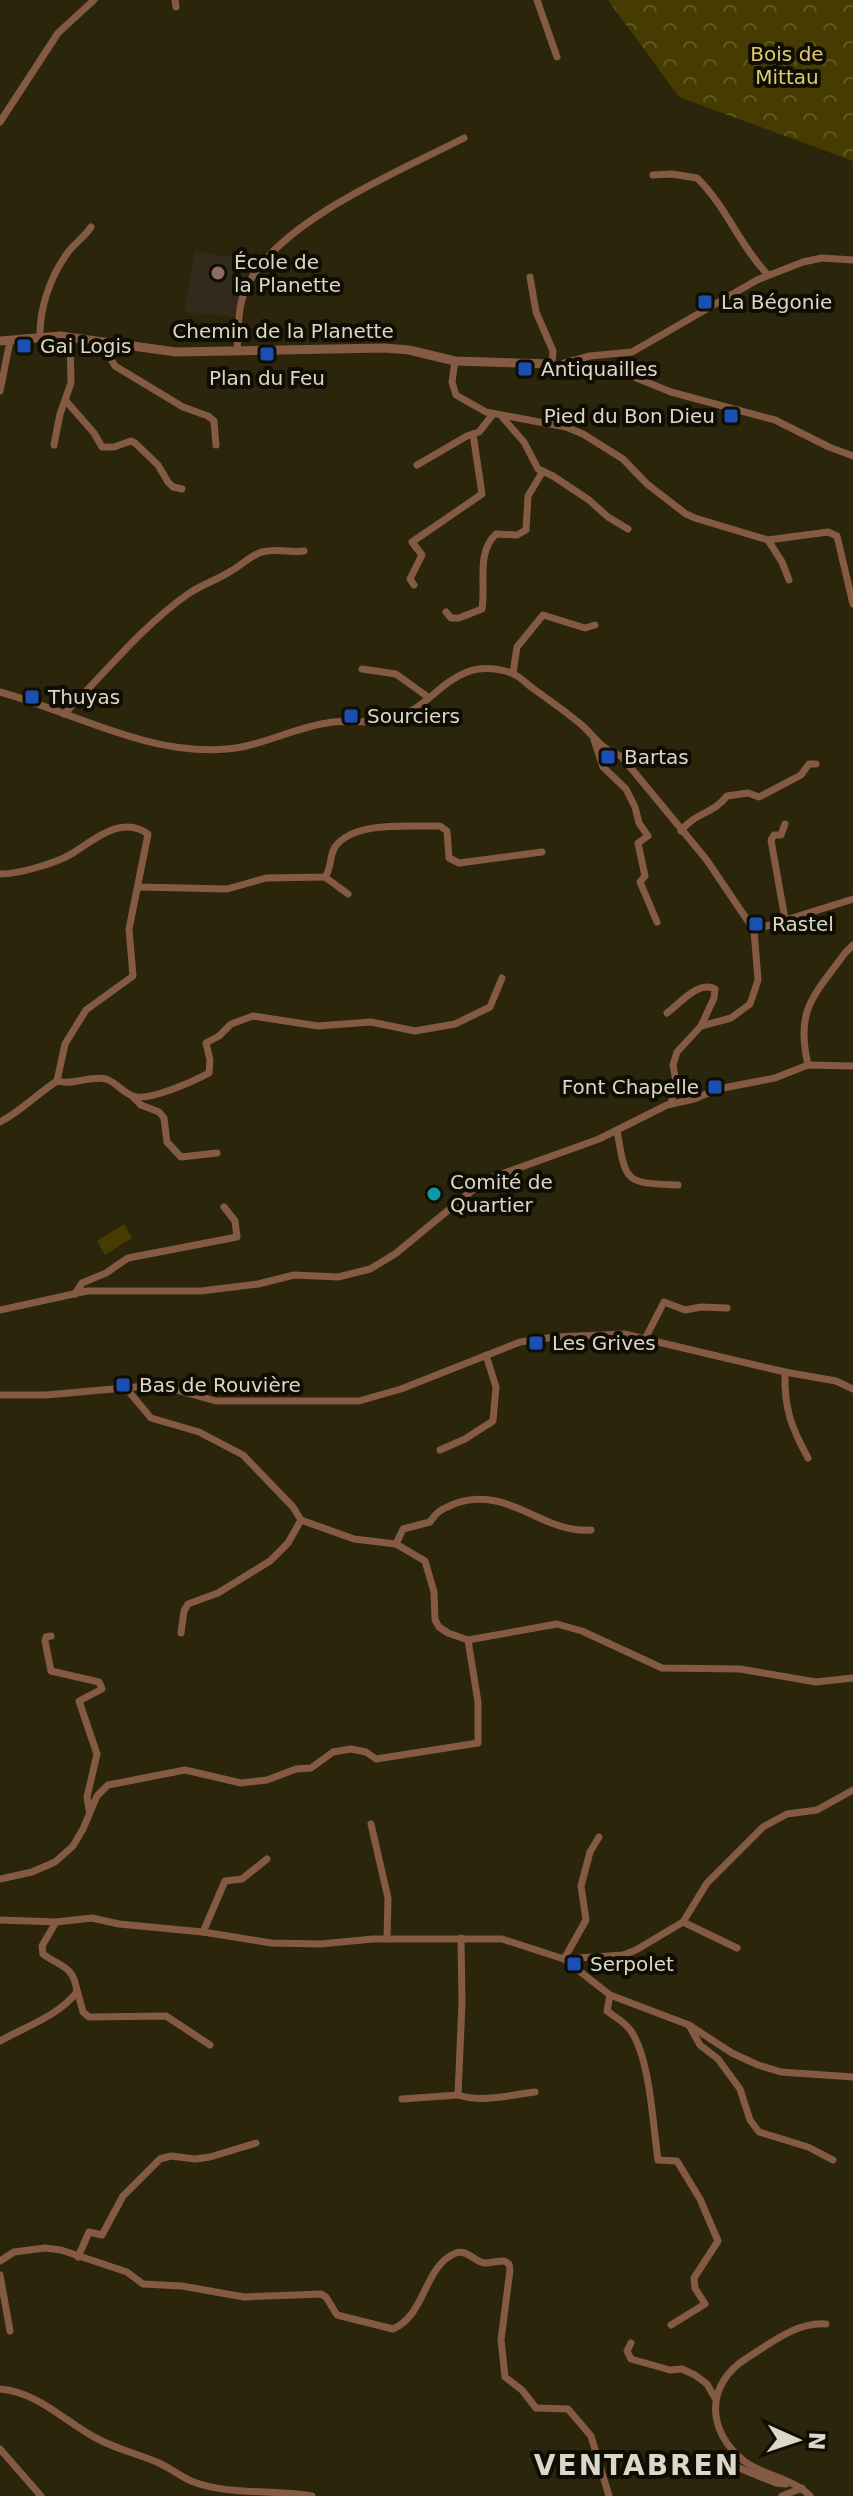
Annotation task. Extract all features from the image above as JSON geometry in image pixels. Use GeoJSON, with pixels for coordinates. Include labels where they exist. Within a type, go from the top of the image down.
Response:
{"type":"FeatureCollection","features":[{"type":"Feature","properties":{"kind":"street"},"geometry":{"type":"LineString","coordinates":[[0,122],[58,33],[94,0]]}},
{"type":"Feature","properties":{"kind":"street"},"geometry":{"type":"LineString","coordinates":[[537,0],[557,57]]}},
{"type":"Feature","properties":{"kind":"street"},"geometry":{"type":"LineString","coordinates":[[237,350],[240,309],[246,287],[266,258],[327,210],[464,138]]}},
{"type":"Feature","properties":{"kind":"street"},"geometry":{"type":"LineString","coordinates":[[653,175],[697,178],[753,259],[768,275]]}},
{"type":"Feature","properties":{"kind":"street"},"geometry":{"type":"LineString","coordinates":[[40,338],[39,327],[50,284],[67,252],[91,227]]}},
{"type":"Feature","properties":{"kind":"street"},"geometry":{"type":"LineString","coordinates":[[557,364],[590,356],[632,352],[768,275],[803,262],[822,258],[853,260]]}},
{"type":"Feature","properties":{"kind":"street"},"geometry":{"type":"LineString","coordinates":[[530,277],[536,312],[557,364]]}},
{"type":"Feature","properties":{"kind":"street"},"geometry":{"type":"LineString","coordinates":[[54,445],[60,414],[71,383],[70,337]]}},
{"type":"Feature","properties":{"kind":"street","name":"Chemin de la Planette"},"geometry":{"type":"LineString","coordinates":[[5,341],[70,337],[176,352],[384,348],[409,350],[455,361],[557,364]]}},
{"type":"Feature","properties":{"kind":"street"},"geometry":{"type":"LineString","coordinates":[[0,391],[5,341]]}},
{"type":"Feature","properties":{"kind":"street"},"geometry":{"type":"LineString","coordinates":[[100,341],[115,366],[169,399],[214,421],[216,445]]}},
{"type":"Feature","properties":{"kind":"street"},"geometry":{"type":"LineString","coordinates":[[455,361],[452,382],[456,395],[497,415],[566,427],[583,434],[623,459],[647,484],[686,514],[768,540],[828,532],[837,536],[853,604]]}},
{"type":"Feature","properties":{"kind":"street"},"geometry":{"type":"LineString","coordinates":[[557,364],[629,375],[671,392],[775,420],[853,456]]}},
{"type":"Feature","properties":{"kind":"street"},"geometry":{"type":"LineString","coordinates":[[66,401],[102,447],[114,447],[131,441],[135,443],[158,465],[173,487],[182,489]]}},
{"type":"Feature","properties":{"kind":"street"},"geometry":{"type":"LineString","coordinates":[[417,465],[479,432],[497,415]]}},
{"type":"Feature","properties":{"kind":"street"},"geometry":{"type":"LineString","coordinates":[[497,415],[524,442],[538,469],[628,529]]}},
{"type":"Feature","properties":{"kind":"street"},"geometry":{"type":"LineString","coordinates":[[414,585],[410,579],[412,571],[422,555],[412,542],[482,494],[473,434]]}},
{"type":"Feature","properties":{"kind":"street"},"geometry":{"type":"LineString","coordinates":[[446,612],[451,618],[459,618],[482,609],[485,592],[483,554],[496,534],[517,535],[526,530],[528,496],[543,471]]}},
{"type":"Feature","properties":{"kind":"street"},"geometry":{"type":"LineString","coordinates":[[768,540],[789,580]]}},
{"type":"Feature","properties":{"kind":"street"},"geometry":{"type":"LineString","coordinates":[[64,714],[116,656],[189,593],[259,553],[282,548],[293,553],[304,551]]}},
{"type":"Feature","properties":{"kind":"street"},"geometry":{"type":"LineString","coordinates":[[513,673],[517,647],[543,615],[585,628],[595,625]]}},
{"type":"Feature","properties":{"kind":"street"},"geometry":{"type":"LineString","coordinates":[[362,669],[396,674],[428,697]]}},
{"type":"Feature","properties":{"kind":"street"},"geometry":{"type":"LineString","coordinates":[[0,692],[112,732],[194,749],[224,750],[324,723],[396,718],[448,680],[469,671],[480,669],[513,673],[584,727],[605,750],[621,756],[706,859],[754,930],[758,980],[750,1004],[731,1018],[701,1026]]}},
{"type":"Feature","properties":{"kind":"street"},"geometry":{"type":"LineString","coordinates":[[594,738],[603,767],[626,789],[639,823],[648,836],[638,843],[645,876],[640,882],[657,922]]}},
{"type":"Feature","properties":{"kind":"street"},"geometry":{"type":"LineString","coordinates":[[681,831],[691,818],[718,807],[727,796],[748,793],[759,797],[801,775],[809,764],[816,764]]}},
{"type":"Feature","properties":{"kind":"street"},"geometry":{"type":"LineString","coordinates":[[785,824],[781,835],[774,835],[771,840],[785,919]]}},
{"type":"Feature","properties":{"kind":"street"},"geometry":{"type":"LineString","coordinates":[[0,874],[49,863],[73,853],[102,834],[130,826],[148,834],[129,929],[133,976],[86,1010],[65,1044],[57,1081],[0,1122]]}},
{"type":"Feature","properties":{"kind":"street"},"geometry":{"type":"LineString","coordinates":[[325,877],[330,871],[332,851],[338,843],[367,829],[382,826],[440,826],[447,831],[449,858],[459,863],[542,852]]}},
{"type":"Feature","properties":{"kind":"street"},"geometry":{"type":"LineString","coordinates":[[138,887],[227,889],[266,878],[325,877],[348,894]]}},
{"type":"Feature","properties":{"kind":"street"},"geometry":{"type":"LineString","coordinates":[[754,930],[853,899]]}},
{"type":"Feature","properties":{"kind":"street"},"geometry":{"type":"LineString","coordinates":[[808,1065],[803,1042],[807,1006],[853,945]]}},
{"type":"Feature","properties":{"kind":"street"},"geometry":{"type":"LineString","coordinates":[[133,1097],[146,1098],[209,1073],[206,1043],[231,1024],[253,1016],[318,1026],[371,1022],[415,1031],[455,1024],[490,1007],[502,978]]}},
{"type":"Feature","properties":{"kind":"street"},"geometry":{"type":"LineString","coordinates":[[667,1013],[705,985],[715,989],[701,1026],[677,1052],[673,1065],[676,1082],[671,1104]]}},
{"type":"Feature","properties":{"kind":"street"},"geometry":{"type":"LineString","coordinates":[[0,1310],[87,1291],[201,1291],[258,1284],[294,1275],[338,1277],[370,1269],[395,1254],[485,1180],[599,1139],[671,1104],[718,1089],[775,1078],[808,1065],[853,1066]]}},
{"type":"Feature","properties":{"kind":"street"},"geometry":{"type":"LineString","coordinates":[[57,1081],[107,1079],[141,1105],[159,1112],[164,1118],[167,1142],[181,1157],[217,1153]]}},
{"type":"Feature","properties":{"kind":"street"},"geometry":{"type":"LineString","coordinates":[[617,1130],[624,1172],[631,1180],[678,1185]]}},
{"type":"Feature","properties":{"kind":"street"},"geometry":{"type":"LineString","coordinates":[[75,1294],[82,1283],[106,1273],[128,1258],[237,1237],[235,1221],[224,1207]]}},
{"type":"Feature","properties":{"kind":"street"},"geometry":{"type":"LineString","coordinates":[[646,1337],[664,1302],[685,1310],[727,1308]]}},
{"type":"Feature","properties":{"kind":"street"},"geometry":{"type":"LineString","coordinates":[[0,1395],[46,1395],[158,1385],[216,1401],[359,1401],[401,1389],[520,1342],[624,1334],[836,1381],[853,1389]]}},
{"type":"Feature","properties":{"kind":"street"},"geometry":{"type":"LineString","coordinates":[[440,1450],[493,1421],[496,1387],[486,1355]]}},
{"type":"Feature","properties":{"kind":"street"},"geometry":{"type":"LineString","coordinates":[[785,1372],[792,1431],[808,1458]]}},
{"type":"Feature","properties":{"kind":"street"},"geometry":{"type":"LineString","coordinates":[[125,1387],[151,1418],[199,1432],[243,1455],[293,1507],[301,1520],[354,1539],[396,1544],[425,1561],[431,1574],[435,1620],[439,1627],[468,1640],[557,1624],[582,1631],[662,1668],[740,1669],[816,1682],[853,1678]]}},
{"type":"Feature","properties":{"kind":"street"},"geometry":{"type":"LineString","coordinates":[[396,1544],[403,1529],[430,1522],[437,1511],[470,1498],[514,1505],[574,1532],[591,1530]]}},
{"type":"Feature","properties":{"kind":"street"},"geometry":{"type":"LineString","coordinates":[[181,1633],[188,1604],[218,1593],[270,1561],[288,1543],[301,1520]]}},
{"type":"Feature","properties":{"kind":"street"},"geometry":{"type":"LineString","coordinates":[[51,1636],[46,1637],[45,1641],[51,1671],[99,1682],[102,1689],[79,1701],[97,1754],[87,1797],[89,1815]]}},
{"type":"Feature","properties":{"kind":"street"},"geometry":{"type":"LineString","coordinates":[[0,1879],[32,1872],[55,1862],[73,1846],[97,1796],[108,1785],[185,1770],[241,1783],[267,1780],[296,1769],[311,1768],[333,1752],[351,1749],[366,1752],[376,1759],[478,1743],[478,1702],[468,1640]]}},
{"type":"Feature","properties":{"kind":"street"},"geometry":{"type":"LineString","coordinates":[[564,1959],[623,1955],[636,1950],[683,1922],[707,1883],[763,1827],[787,1814],[817,1810],[853,1790]]}},
{"type":"Feature","properties":{"kind":"street"},"geometry":{"type":"LineString","coordinates":[[371,1824],[388,1898],[387,1939]]}},
{"type":"Feature","properties":{"kind":"street"},"geometry":{"type":"LineString","coordinates":[[564,1959],[586,1920],[581,1886],[590,1852],[599,1837]]}},
{"type":"Feature","properties":{"kind":"street"},"geometry":{"type":"LineString","coordinates":[[203,1932],[225,1881],[242,1879],[267,1859]]}},
{"type":"Feature","properties":{"kind":"street"},"geometry":{"type":"LineString","coordinates":[[0,1920],[56,1922],[92,1918],[271,1943],[502,1939],[564,1959],[610,1995],[689,2025],[732,2053],[781,2072],[853,2077]]}},
{"type":"Feature","properties":{"kind":"street"},"geometry":{"type":"LineString","coordinates":[[56,1922],[42,1946],[43,1954],[68,1968],[76,1981],[83,2012],[89,2017],[166,2016],[210,2045]]}},
{"type":"Feature","properties":{"kind":"street"},"geometry":{"type":"LineString","coordinates":[[683,1922],[737,1948]]}},
{"type":"Feature","properties":{"kind":"street"},"geometry":{"type":"LineString","coordinates":[[458,2095],[461,1938]]}},
{"type":"Feature","properties":{"kind":"street"},"geometry":{"type":"LineString","coordinates":[[0,2041],[60,2009],[77,1990]]}},
{"type":"Feature","properties":{"kind":"street"},"geometry":{"type":"LineString","coordinates":[[610,1995],[607,2011],[623,2021],[632,2032],[644,2067],[658,2160],[677,2161],[700,2199],[718,2241],[694,2278],[695,2288],[705,2304],[671,2325]]}},
{"type":"Feature","properties":{"kind":"street"},"geometry":{"type":"LineString","coordinates":[[689,2025],[700,2045],[718,2059],[740,2089],[750,2120],[759,2132],[808,2147],[833,2160]]}},
{"type":"Feature","properties":{"kind":"street"},"geometry":{"type":"LineString","coordinates":[[402,2099],[458,2095],[486,2099],[535,2092]]}},
{"type":"Feature","properties":{"kind":"street"},"geometry":{"type":"LineString","coordinates":[[78,2257],[89,2232],[102,2235],[123,2196],[160,2159],[171,2156],[210,2157],[256,2143]]}},
{"type":"Feature","properties":{"kind":"street"},"geometry":{"type":"LineString","coordinates":[[0,2261],[14,2252],[30,2249],[61,2250],[127,2272],[143,2284],[182,2286],[244,2297],[321,2294],[337,2315],[393,2329],[412,2314],[447,2259],[458,2252],[484,2263],[504,2261],[509,2264],[510,2270],[501,2340],[505,2377],[522,2390],[536,2408],[568,2409],[591,2436],[609,2496]]}},
{"type":"Feature","properties":{"kind":"street"},"geometry":{"type":"LineString","coordinates":[[0,2275],[10,2331]]}},
{"type":"Feature","properties":{"kind":"street"},"geometry":{"type":"LineString","coordinates":[[810,2496],[802,2488],[745,2461],[727,2442],[715,2418],[715,2398],[735,2365],[788,2332],[808,2324],[826,2324]]}},
{"type":"Feature","properties":{"kind":"street"},"geometry":{"type":"LineString","coordinates":[[631,2343],[627,2351],[631,2359],[670,2370],[682,2369],[695,2375],[707,2384],[715,2398]]}},
{"type":"Feature","properties":{"kind":"street"},"geometry":{"type":"LineString","coordinates":[[0,2389],[16,2391],[49,2405],[101,2441],[162,2464],[193,2482],[236,2493],[312,2496]]}},
{"type":"Feature","properties":{"kind":"street"},"geometry":{"type":"LineString","coordinates":[[0,2449],[41,2496]]}},
{"type":"Feature","properties":{"kind":"street"},"geometry":{"type":"LineString","coordinates":[[727,2463],[776,2483],[789,2484]]}},
{"type":"Feature","properties":{"kind":"street"},"geometry":{"type":"LineString","coordinates":[[782,2496],[802,2488]]}},
{"type":"Feature","properties":{"kind":"shaded area","name":"École de la Planette"},"geometry":{"type":"Polygon","coordinates":[[[194,251],[251,260],[234,317],[184,312],[194,251]]]}},
{"type":"Feature","properties":{"kind":"green space","name":"Bois de Mittau"},"geometry":{"type":"Polygon","coordinates":[[[608,0],[853,0],[853,161],[679,97],[608,0]]]}},
{"type":"Feature","properties":{"kind":"green space"},"geometry":{"type":"Polygon","coordinates":[[[124,1224],[132,1238],[105,1255],[97,1241],[124,1224]]]}},
{"type":"Feature","properties":{"kind":"place","name":"École de la Planette"},"geometry":{"type":"Point","coordinates":[218,273]}},
{"type":"Feature","properties":{"kind":"place","name":"La Bégonie"},"geometry":{"type":"Point","coordinates":[705,302]}},
{"type":"Feature","properties":{"kind":"place","name":"Gai Logis"},"geometry":{"type":"Point","coordinates":[24,346]}},
{"type":"Feature","properties":{"kind":"place","name":"Plan du Feu"},"geometry":{"type":"Point","coordinates":[267,354]}},
{"type":"Feature","properties":{"kind":"place","name":"Antiquailles"},"geometry":{"type":"Point","coordinates":[525,369]}},
{"type":"Feature","properties":{"kind":"place","name":"Pied du Bon Dieu"},"geometry":{"type":"Point","coordinates":[731,416]}},
{"type":"Feature","properties":{"kind":"place","name":"Thuyas"},"geometry":{"type":"Point","coordinates":[32,697]}},
{"type":"Feature","properties":{"kind":"place","name":"Sourciers"},"geometry":{"type":"Point","coordinates":[351,716]}},
{"type":"Feature","properties":{"kind":"place","name":"Bartas"},"geometry":{"type":"Point","coordinates":[608,757]}},
{"type":"Feature","properties":{"kind":"place","name":"Rastel"},"geometry":{"type":"Point","coordinates":[756,924]}},
{"type":"Feature","properties":{"kind":"place","name":"Font Chapelle"},"geometry":{"type":"Point","coordinates":[715,1087]}},
{"type":"Feature","properties":{"kind":"place","name":"Comité de Quartier"},"geometry":{"type":"Point","coordinates":[434,1194]}},
{"type":"Feature","properties":{"kind":"place","name":"Les Grives"},"geometry":{"type":"Point","coordinates":[536,1343]}},
{"type":"Feature","properties":{"kind":"place","name":"Bas de Rouvière"},"geometry":{"type":"Point","coordinates":[123,1385]}},
{"type":"Feature","properties":{"kind":"place","name":"Serpolet"},"geometry":{"type":"Point","coordinates":[574,1964]}},
{"type":"Feature","properties":{"kind":"district","name":"VENTABREN"},"geometry":{"type":"Point","coordinates":[637,2465]}}]}
